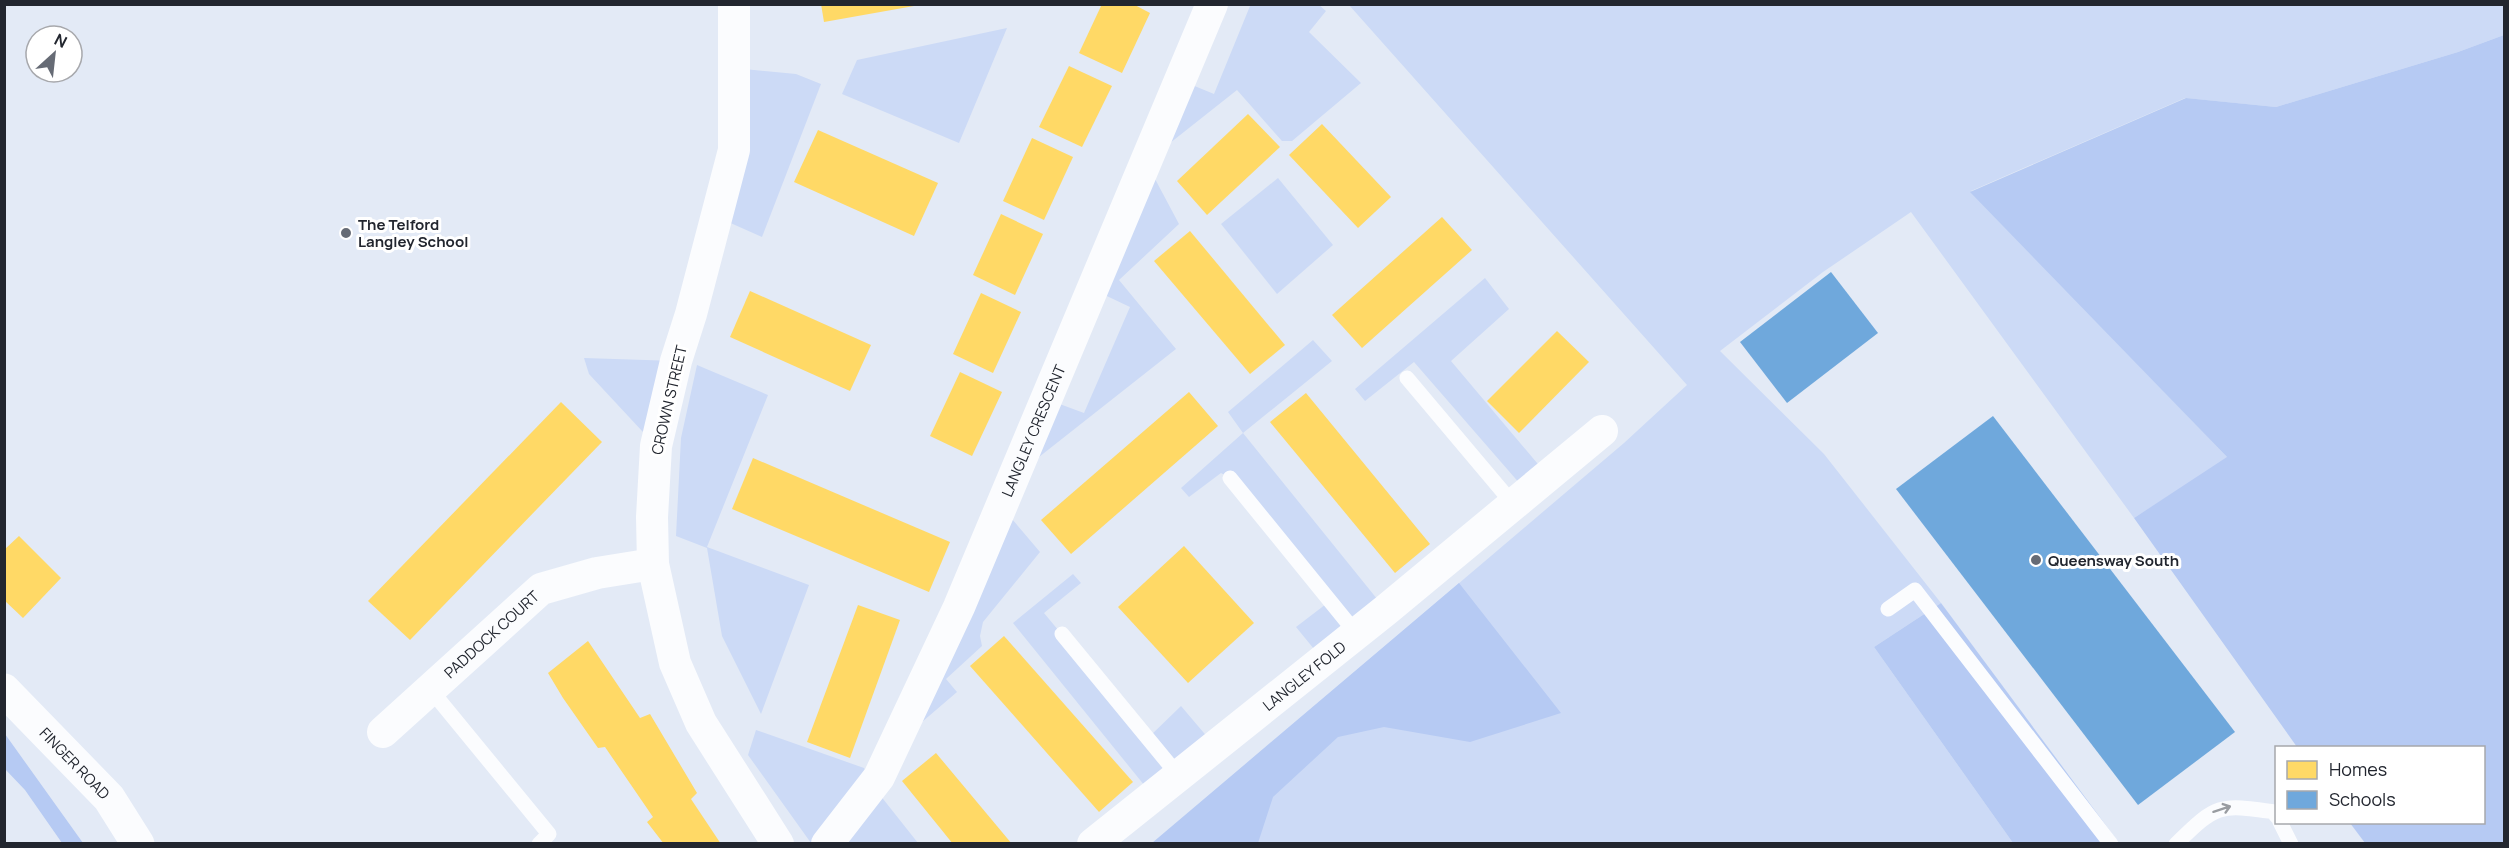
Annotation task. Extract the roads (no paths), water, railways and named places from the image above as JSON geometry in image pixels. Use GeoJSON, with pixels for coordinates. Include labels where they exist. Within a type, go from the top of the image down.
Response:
{"type":"FeatureCollection","features":[{"type":"Feature","properties":{"kind":"main road","name":"FINGER ROAD"},"geometry":{"type":"LineString","coordinates":[[4,690],[109,798],[138,843]]}},
{"type":"Feature","properties":{"kind":"street","name":"CROWN STREET"},"geometry":{"type":"LineString","coordinates":[[734,4],[734,150],[691,314],[676,361],[656,446],[652,517],[653,564],[675,663],[701,723],[778,843]]}},
{"type":"Feature","properties":{"kind":"street","name":"LANGLEY CRESCENT"},"geometry":{"type":"LineString","coordinates":[[827,843],[879,777],[959,607],[1212,4]]}},
{"type":"Feature","properties":{"kind":"street","name":"LANGLEY FOLD"},"geometry":{"type":"LineString","coordinates":[[1093,843],[1356,633],[1602,431]]}},
{"type":"Feature","properties":{"kind":"street","name":"PADDOCK COURT"},"geometry":{"type":"LineString","coordinates":[[383,732],[541,589],[597,573],[653,564]]}},
{"type":"Feature","properties":{"kind":"lane"},"geometry":{"type":"LineString","coordinates":[[1407,378],[1514,505]]}},
{"type":"Feature","properties":{"kind":"lane"},"geometry":{"type":"LineString","coordinates":[[1230,478],[1356,633]]}},
{"type":"Feature","properties":{"kind":"lane"},"geometry":{"type":"LineString","coordinates":[[1888,609],[1915,590],[2111,843]]}},
{"type":"Feature","properties":{"kind":"lane"},"geometry":{"type":"LineString","coordinates":[[1062,634],[1178,775]]}},
{"type":"Feature","properties":{"kind":"lane"},"geometry":{"type":"LineString","coordinates":[[430,690],[549,834],[539,843]]}},
{"type":"Feature","properties":{"kind":"lane"},"geometry":{"type":"LineString","coordinates":[[2176,843],[2207,814],[2232,806],[2275,813]]}},
{"type":"Feature","properties":{"kind":"lane"},"geometry":{"type":"LineString","coordinates":[[2281,824],[2290,843]]}},
{"type":"Feature","properties":{"kind":"place","name":"The Telford Langley School"},"geometry":{"type":"Point","coordinates":[346,233]}},
{"type":"Feature","properties":{"kind":"place","name":"Queensway South"},"geometry":{"type":"Point","coordinates":[2036,560]}}]}
